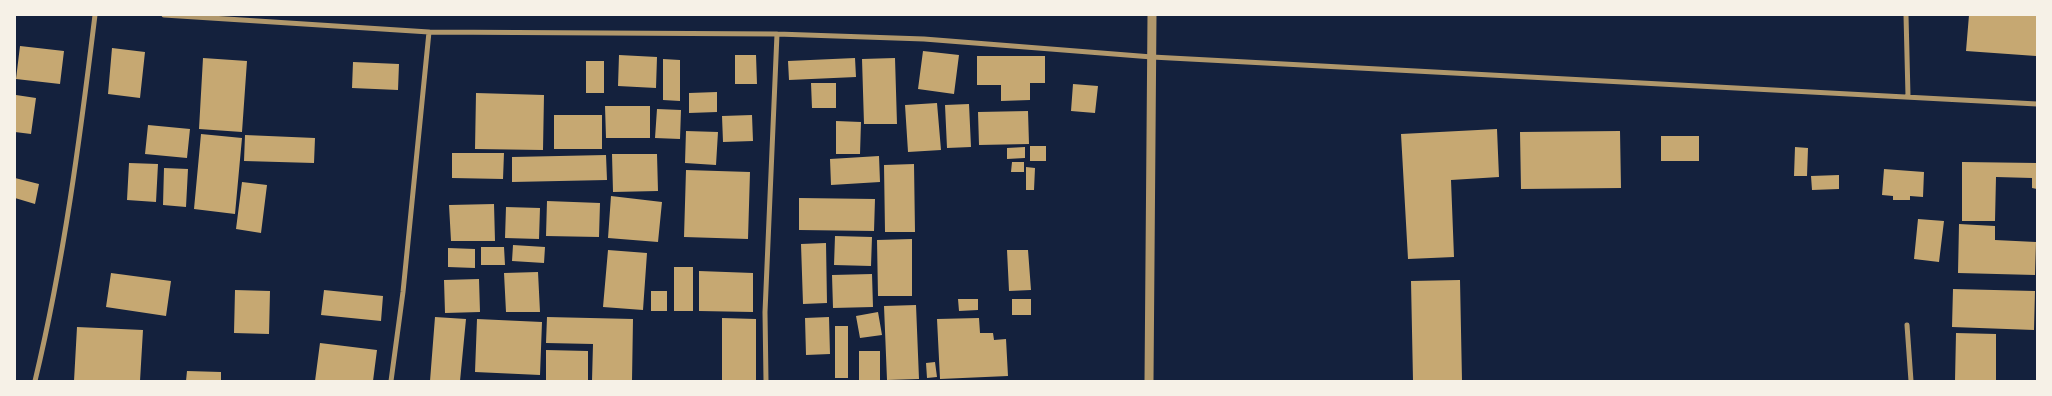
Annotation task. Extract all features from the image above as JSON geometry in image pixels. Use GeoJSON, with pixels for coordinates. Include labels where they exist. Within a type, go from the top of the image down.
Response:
{"type":"FeatureCollection","features":[{"type":"Feature","properties":{"kind":"street"},"geometry":{"type":"LineString","coordinates":[[35,381],[50,320],[74,180],[95,15]]}},
{"type":"Feature","properties":{"kind":"street"},"geometry":{"type":"LineString","coordinates":[[164,15],[429,32],[777,34],[924,39],[1152,57],[2037,104]]}},
{"type":"Feature","properties":{"kind":"street"},"geometry":{"type":"LineString","coordinates":[[1150,381],[1152,15]]}},
{"type":"Feature","properties":{"kind":"street"},"geometry":{"type":"LineString","coordinates":[[1906,15],[1908,96]]}},
{"type":"Feature","properties":{"kind":"street"},"geometry":{"type":"LineString","coordinates":[[391,381],[403,292],[429,32]]}},
{"type":"Feature","properties":{"kind":"street"},"geometry":{"type":"LineString","coordinates":[[766,381],[764,312],[777,34]]}},
{"type":"Feature","properties":{"kind":"street"},"geometry":{"type":"LineString","coordinates":[[1907,325],[1911,381]]}},
{"type":"Feature","properties":{"kind":"building"},"geometry":{"type":"Polygon","coordinates":[[[1969,15],[2037,15],[2036,56],[1966,51],[1969,15]]]}},
{"type":"Feature","properties":{"kind":"building"},"geometry":{"type":"Polygon","coordinates":[[[20,46],[64,51],[60,84],[16,79],[20,46]]]}},
{"type":"Feature","properties":{"kind":"building"},"geometry":{"type":"Polygon","coordinates":[[[112,48],[145,52],[140,98],[108,94],[112,48]]]}},
{"type":"Feature","properties":{"kind":"building"},"geometry":{"type":"Polygon","coordinates":[[[923,51],[959,55],[954,94],[918,89],[923,51]]]}},
{"type":"Feature","properties":{"kind":"building"},"geometry":{"type":"Polygon","coordinates":[[[619,55],[657,57],[656,88],[618,86],[619,55]]]}},
{"type":"Feature","properties":{"kind":"building"},"geometry":{"type":"Polygon","coordinates":[[[735,55],[756,55],[757,84],[735,84],[735,55]]]}},
{"type":"Feature","properties":{"kind":"building"},"geometry":{"type":"Polygon","coordinates":[[[977,56],[1045,56],[1045,83],[1030,83],[1030,100],[1001,101],[1001,85],[977,85],[977,56]]]}},
{"type":"Feature","properties":{"kind":"building"},"geometry":{"type":"Polygon","coordinates":[[[203,58],[247,61],[242,132],[199,129],[203,58]]]}},
{"type":"Feature","properties":{"kind":"building"},"geometry":{"type":"Polygon","coordinates":[[[855,58],[856,77],[789,80],[788,61],[855,58]]]}},
{"type":"Feature","properties":{"kind":"building"},"geometry":{"type":"Polygon","coordinates":[[[895,58],[897,124],[864,124],[862,59],[895,58]]]}},
{"type":"Feature","properties":{"kind":"building"},"geometry":{"type":"Polygon","coordinates":[[[663,59],[680,60],[680,101],[663,100],[663,59]]]}},
{"type":"Feature","properties":{"kind":"building"},"geometry":{"type":"Polygon","coordinates":[[[586,61],[604,61],[604,93],[586,93],[586,61]]]}},
{"type":"Feature","properties":{"kind":"building"},"geometry":{"type":"Polygon","coordinates":[[[353,62],[399,64],[398,90],[352,88],[353,62]]]}},
{"type":"Feature","properties":{"kind":"building"},"geometry":{"type":"Polygon","coordinates":[[[811,83],[836,83],[836,108],[812,108],[811,83]]]}},
{"type":"Feature","properties":{"kind":"building"},"geometry":{"type":"Polygon","coordinates":[[[1073,84],[1098,86],[1095,113],[1071,111],[1073,84]]]}},
{"type":"Feature","properties":{"kind":"building"},"geometry":{"type":"Polygon","coordinates":[[[717,92],[717,112],[689,113],[689,93],[717,92]]]}},
{"type":"Feature","properties":{"kind":"building"},"geometry":{"type":"Polygon","coordinates":[[[476,93],[544,95],[543,150],[475,149],[476,93]]]}},
{"type":"Feature","properties":{"kind":"building"},"geometry":{"type":"Polygon","coordinates":[[[16,95],[36,98],[31,134],[15,132],[16,95]]]}},
{"type":"Feature","properties":{"kind":"building"},"geometry":{"type":"Polygon","coordinates":[[[937,103],[941,150],[908,152],[905,105],[937,103]]]}},
{"type":"Feature","properties":{"kind":"building"},"geometry":{"type":"Polygon","coordinates":[[[969,104],[971,147],[947,148],[945,105],[969,104]]]}},
{"type":"Feature","properties":{"kind":"building"},"geometry":{"type":"Polygon","coordinates":[[[605,106],[650,106],[650,138],[606,138],[605,106]]]}},
{"type":"Feature","properties":{"kind":"building"},"geometry":{"type":"Polygon","coordinates":[[[657,109],[681,110],[680,139],[655,138],[657,109]]]}},
{"type":"Feature","properties":{"kind":"building"},"geometry":{"type":"Polygon","coordinates":[[[1028,111],[1029,144],[979,145],[978,112],[1028,111]]]}},
{"type":"Feature","properties":{"kind":"building"},"geometry":{"type":"Polygon","coordinates":[[[554,115],[602,115],[602,149],[554,149],[554,115]]]}},
{"type":"Feature","properties":{"kind":"building"},"geometry":{"type":"Polygon","coordinates":[[[752,115],[753,141],[723,142],[722,116],[752,115]]]}},
{"type":"Feature","properties":{"kind":"building"},"geometry":{"type":"Polygon","coordinates":[[[836,121],[861,122],[860,154],[836,154],[836,121]]]}},
{"type":"Feature","properties":{"kind":"building"},"geometry":{"type":"Polygon","coordinates":[[[148,125],[190,129],[187,158],[145,154],[148,125]]]}},
{"type":"Feature","properties":{"kind":"building"},"geometry":{"type":"Polygon","coordinates":[[[1497,129],[1499,177],[1451,180],[1454,257],[1408,259],[1401,134],[1497,129]]]}},
{"type":"Feature","properties":{"kind":"building"},"geometry":{"type":"Polygon","coordinates":[[[686,131],[718,132],[716,165],[685,163],[686,131]]]}},
{"type":"Feature","properties":{"kind":"building"},"geometry":{"type":"Polygon","coordinates":[[[1620,131],[1621,188],[1521,189],[1520,132],[1620,131]]]}},
{"type":"Feature","properties":{"kind":"building"},"geometry":{"type":"Polygon","coordinates":[[[201,134],[242,138],[235,214],[194,209],[201,134]]]}},
{"type":"Feature","properties":{"kind":"building"},"geometry":{"type":"Polygon","coordinates":[[[245,135],[315,138],[314,163],[244,161],[245,135]]]}},
{"type":"Feature","properties":{"kind":"building"},"geometry":{"type":"Polygon","coordinates":[[[1661,136],[1699,136],[1699,161],[1661,161],[1661,136]]]}},
{"type":"Feature","properties":{"kind":"building"},"geometry":{"type":"Polygon","coordinates":[[[1030,146],[1046,146],[1046,161],[1030,161],[1030,146]]]}},
{"type":"Feature","properties":{"kind":"building"},"geometry":{"type":"Polygon","coordinates":[[[1025,147],[1025,158],[1007,159],[1007,148],[1025,147]]]}},
{"type":"Feature","properties":{"kind":"building"},"geometry":{"type":"Polygon","coordinates":[[[1795,147],[1808,148],[1807,176],[1794,176],[1795,147]]]}},
{"type":"Feature","properties":{"kind":"building"},"geometry":{"type":"Polygon","coordinates":[[[452,153],[504,153],[503,179],[452,178],[452,153]]]}},
{"type":"Feature","properties":{"kind":"building"},"geometry":{"type":"Polygon","coordinates":[[[612,154],[657,154],[658,191],[613,192],[612,154]]]}},
{"type":"Feature","properties":{"kind":"building"},"geometry":{"type":"Polygon","coordinates":[[[606,155],[607,180],[512,182],[512,157],[606,155]]]}},
{"type":"Feature","properties":{"kind":"building"},"geometry":{"type":"Polygon","coordinates":[[[879,156],[880,182],[831,185],[830,159],[879,156]]]}},
{"type":"Feature","properties":{"kind":"building"},"geometry":{"type":"Polygon","coordinates":[[[1012,162],[1024,162],[1024,172],[1011,172],[1012,162]]]}},
{"type":"Feature","properties":{"kind":"building"},"geometry":{"type":"Polygon","coordinates":[[[1962,162],[2037,163],[2037,189],[2032,188],[2032,178],[1996,177],[1995,221],[1962,221],[1962,162]]]}},
{"type":"Feature","properties":{"kind":"building"},"geometry":{"type":"Polygon","coordinates":[[[129,163],[158,164],[156,202],[127,200],[129,163]]]}},
{"type":"Feature","properties":{"kind":"building"},"geometry":{"type":"Polygon","coordinates":[[[914,164],[915,232],[885,232],[884,165],[914,164]]]}},
{"type":"Feature","properties":{"kind":"building"},"geometry":{"type":"Polygon","coordinates":[[[1026,167],[1035,168],[1034,190],[1026,190],[1026,167]]]}},
{"type":"Feature","properties":{"kind":"building"},"geometry":{"type":"Polygon","coordinates":[[[164,168],[188,169],[186,207],[163,205],[164,168]]]}},
{"type":"Feature","properties":{"kind":"building"},"geometry":{"type":"Polygon","coordinates":[[[1884,169],[1924,172],[1923,197],[1910,196],[1910,200],[1893,200],[1893,196],[1882,195],[1884,169]]]}},
{"type":"Feature","properties":{"kind":"building"},"geometry":{"type":"Polygon","coordinates":[[[686,170],[750,172],[748,239],[684,237],[686,170]]]}},
{"type":"Feature","properties":{"kind":"building"},"geometry":{"type":"Polygon","coordinates":[[[1839,175],[1839,189],[1812,190],[1811,176],[1839,175]]]}},
{"type":"Feature","properties":{"kind":"building"},"geometry":{"type":"Polygon","coordinates":[[[15,178],[39,184],[35,204],[15,198],[15,178]]]}},
{"type":"Feature","properties":{"kind":"building"},"geometry":{"type":"Polygon","coordinates":[[[242,182],[267,185],[261,233],[236,229],[242,182]]]}},
{"type":"Feature","properties":{"kind":"building"},"geometry":{"type":"Polygon","coordinates":[[[611,196],[662,202],[658,242],[608,238],[611,196]]]}},
{"type":"Feature","properties":{"kind":"building"},"geometry":{"type":"Polygon","coordinates":[[[799,198],[875,199],[874,231],[799,230],[799,198]]]}},
{"type":"Feature","properties":{"kind":"building"},"geometry":{"type":"Polygon","coordinates":[[[547,201],[600,203],[599,237],[546,236],[547,201]]]}},
{"type":"Feature","properties":{"kind":"building"},"geometry":{"type":"Polygon","coordinates":[[[494,204],[495,241],[451,241],[449,205],[494,204]]]}},
{"type":"Feature","properties":{"kind":"building"},"geometry":{"type":"Polygon","coordinates":[[[506,207],[540,208],[539,239],[505,238],[506,207]]]}},
{"type":"Feature","properties":{"kind":"building"},"geometry":{"type":"Polygon","coordinates":[[[1918,219],[1944,221],[1939,262],[1914,259],[1918,219]]]}},
{"type":"Feature","properties":{"kind":"building"},"geometry":{"type":"Polygon","coordinates":[[[1959,224],[1995,226],[1995,240],[2036,242],[2035,275],[1958,273],[1959,224]]]}},
{"type":"Feature","properties":{"kind":"building"},"geometry":{"type":"Polygon","coordinates":[[[835,236],[872,237],[871,266],[834,265],[835,236]]]}},
{"type":"Feature","properties":{"kind":"building"},"geometry":{"type":"Polygon","coordinates":[[[912,239],[912,296],[878,296],[877,240],[912,239]]]}},
{"type":"Feature","properties":{"kind":"building"},"geometry":{"type":"Polygon","coordinates":[[[826,243],[827,303],[803,304],[801,244],[826,243]]]}},
{"type":"Feature","properties":{"kind":"building"},"geometry":{"type":"Polygon","coordinates":[[[513,245],[545,247],[544,263],[512,261],[513,245]]]}},
{"type":"Feature","properties":{"kind":"building"},"geometry":{"type":"Polygon","coordinates":[[[481,247],[504,247],[505,265],[481,265],[481,247]]]}},
{"type":"Feature","properties":{"kind":"building"},"geometry":{"type":"Polygon","coordinates":[[[448,248],[475,249],[475,268],[448,267],[448,248]]]}},
{"type":"Feature","properties":{"kind":"building"},"geometry":{"type":"Polygon","coordinates":[[[608,250],[647,253],[643,310],[603,307],[608,250]]]}},
{"type":"Feature","properties":{"kind":"building"},"geometry":{"type":"Polygon","coordinates":[[[1007,250],[1028,250],[1031,290],[1009,291],[1007,250]]]}},
{"type":"Feature","properties":{"kind":"building"},"geometry":{"type":"Polygon","coordinates":[[[674,267],[693,267],[693,311],[674,311],[674,267]]]}},
{"type":"Feature","properties":{"kind":"building"},"geometry":{"type":"Polygon","coordinates":[[[699,271],[753,273],[753,312],[699,311],[699,271]]]}},
{"type":"Feature","properties":{"kind":"building"},"geometry":{"type":"Polygon","coordinates":[[[538,272],[540,312],[506,312],[504,273],[538,272]]]}},
{"type":"Feature","properties":{"kind":"building"},"geometry":{"type":"Polygon","coordinates":[[[111,273],[171,281],[166,316],[106,307],[111,273]]]}},
{"type":"Feature","properties":{"kind":"building"},"geometry":{"type":"Polygon","coordinates":[[[872,274],[873,307],[833,308],[832,275],[872,274]]]}},
{"type":"Feature","properties":{"kind":"building"},"geometry":{"type":"Polygon","coordinates":[[[479,279],[480,312],[445,313],[444,280],[479,279]]]}},
{"type":"Feature","properties":{"kind":"building"},"geometry":{"type":"Polygon","coordinates":[[[1460,280],[1462,381],[1413,381],[1411,281],[1460,280]]]}},
{"type":"Feature","properties":{"kind":"building"},"geometry":{"type":"Polygon","coordinates":[[[1953,289],[2035,291],[2034,330],[1952,327],[1953,289]]]}},
{"type":"Feature","properties":{"kind":"building"},"geometry":{"type":"Polygon","coordinates":[[[235,290],[270,291],[269,334],[234,333],[235,290]]]}},
{"type":"Feature","properties":{"kind":"building"},"geometry":{"type":"Polygon","coordinates":[[[324,290],[383,296],[381,321],[321,315],[324,290]]]}},
{"type":"Feature","properties":{"kind":"building"},"geometry":{"type":"Polygon","coordinates":[[[651,291],[667,291],[667,311],[651,311],[651,291]]]}},
{"type":"Feature","properties":{"kind":"building"},"geometry":{"type":"Polygon","coordinates":[[[958,299],[978,299],[978,310],[959,311],[958,299]]]}},
{"type":"Feature","properties":{"kind":"building"},"geometry":{"type":"Polygon","coordinates":[[[1012,299],[1031,299],[1031,315],[1012,315],[1012,299]]]}},
{"type":"Feature","properties":{"kind":"building"},"geometry":{"type":"Polygon","coordinates":[[[916,305],[919,379],[887,380],[884,306],[916,305]]]}},
{"type":"Feature","properties":{"kind":"building"},"geometry":{"type":"Polygon","coordinates":[[[878,312],[882,335],[860,338],[856,316],[878,312]]]}},
{"type":"Feature","properties":{"kind":"building"},"geometry":{"type":"Polygon","coordinates":[[[435,317],[466,319],[460,381],[430,381],[435,317]]]}},
{"type":"Feature","properties":{"kind":"building"},"geometry":{"type":"Polygon","coordinates":[[[547,317],[633,319],[632,381],[592,381],[593,344],[546,343],[547,317]]]}},
{"type":"Feature","properties":{"kind":"building"},"geometry":{"type":"Polygon","coordinates":[[[829,317],[830,354],[806,355],[805,318],[829,317]]]}},
{"type":"Feature","properties":{"kind":"building"},"geometry":{"type":"Polygon","coordinates":[[[722,318],[756,319],[756,381],[722,381],[722,318]]]}},
{"type":"Feature","properties":{"kind":"building"},"geometry":{"type":"Polygon","coordinates":[[[979,318],[980,333],[993,333],[994,340],[1006,339],[1008,376],[940,379],[937,319],[979,318]]]}},
{"type":"Feature","properties":{"kind":"building"},"geometry":{"type":"Polygon","coordinates":[[[477,319],[542,322],[540,375],[475,372],[477,319]]]}},
{"type":"Feature","properties":{"kind":"building"},"geometry":{"type":"Polygon","coordinates":[[[835,326],[848,326],[848,378],[835,378],[835,326]]]}},
{"type":"Feature","properties":{"kind":"building"},"geometry":{"type":"Polygon","coordinates":[[[77,327],[143,330],[140,381],[74,381],[77,327]]]}},
{"type":"Feature","properties":{"kind":"building"},"geometry":{"type":"Polygon","coordinates":[[[1956,333],[1996,334],[1996,381],[1955,381],[1956,333]]]}},
{"type":"Feature","properties":{"kind":"building"},"geometry":{"type":"Polygon","coordinates":[[[320,343],[377,350],[373,381],[315,381],[320,343]]]}},
{"type":"Feature","properties":{"kind":"building"},"geometry":{"type":"Polygon","coordinates":[[[546,350],[588,351],[588,381],[546,381],[546,350]]]}},
{"type":"Feature","properties":{"kind":"building"},"geometry":{"type":"Polygon","coordinates":[[[859,351],[880,351],[880,381],[859,381],[859,351]]]}},
{"type":"Feature","properties":{"kind":"building"},"geometry":{"type":"Polygon","coordinates":[[[935,362],[937,377],[927,378],[926,363],[935,362]]]}},
{"type":"Feature","properties":{"kind":"building"},"geometry":{"type":"Polygon","coordinates":[[[187,371],[221,372],[221,381],[186,381],[187,371]]]}}]}
